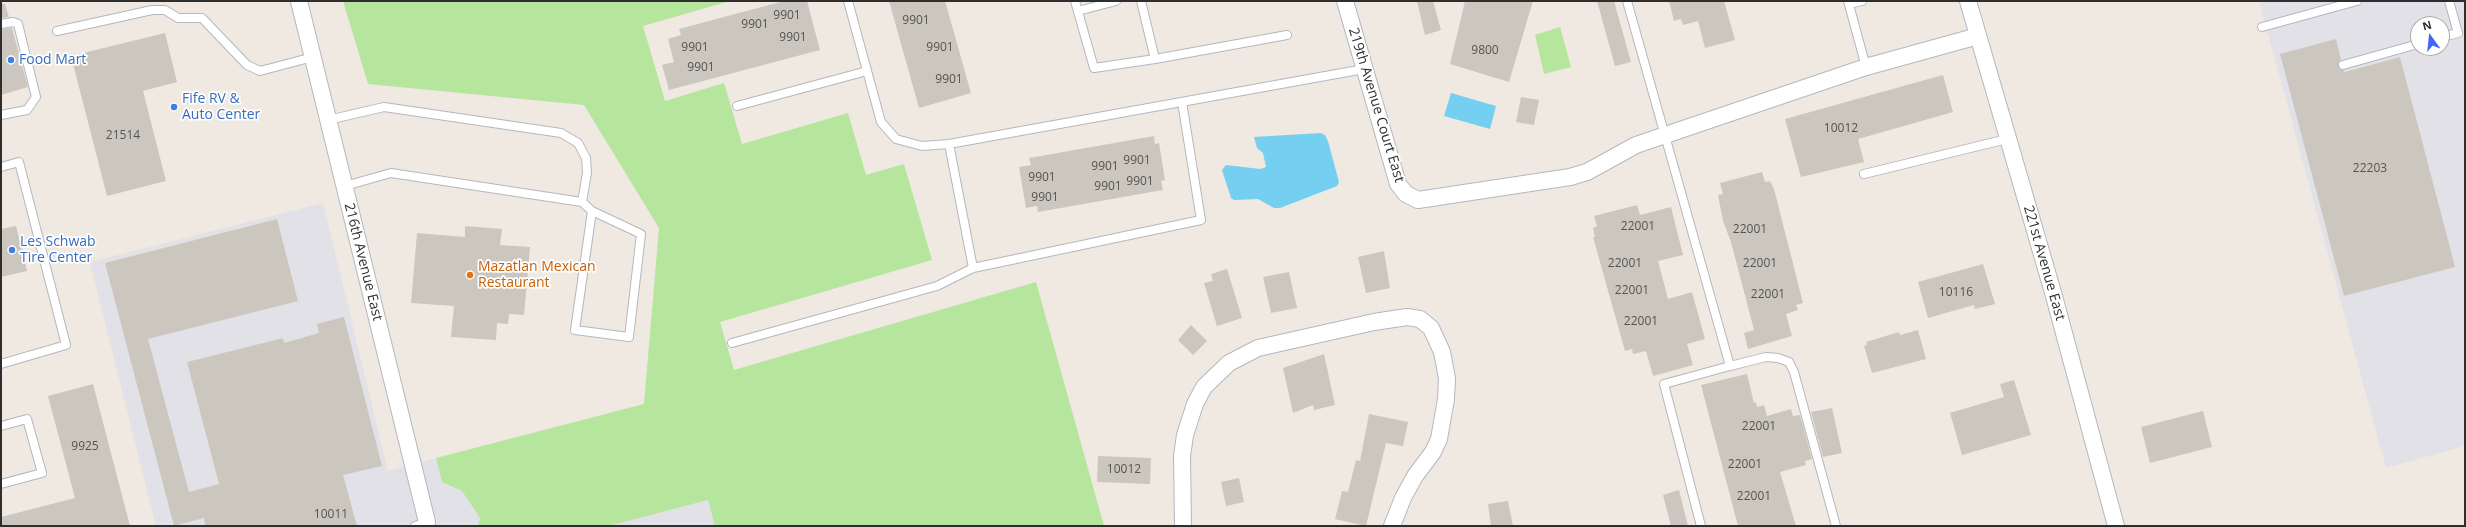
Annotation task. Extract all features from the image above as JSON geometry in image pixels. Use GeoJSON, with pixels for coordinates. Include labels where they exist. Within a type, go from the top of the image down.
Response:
{"type":"FeatureCollection","features":[{"type":"Feature","properties":{"kind":"street","name":"216th Avenue East"},"geometry":{"type":"LineString","coordinates":[[299,1],[345,186],[423,525]]}},
{"type":"Feature","properties":{"kind":"street","name":"219th Avenue Court East"},"geometry":{"type":"LineString","coordinates":[[1345,1],[1398,184],[1406,194],[1418,200],[1557,181],[1587,172],[1636,145],[1665,136]]}},
{"type":"Feature","properties":{"kind":"street","name":"221st Avenue East"},"geometry":{"type":"LineString","coordinates":[[1968,1],[2054,296],[2116,526]]}},
{"type":"Feature","properties":{"kind":"street"},"geometry":{"type":"LineString","coordinates":[[1665,136],[1866,67],[1978,36]]}},
{"type":"Feature","properties":{"kind":"street"},"geometry":{"type":"LineString","coordinates":[[1183,526],[1182,456],[1194,404],[1204,387],[1229,363],[1258,348],[1359,325],[1407,317],[1420,319],[1431,328],[1442,352],[1447,378],[1446,399],[1439,439],[1433,452],[1415,476],[1403,498],[1392,526]]}},
{"type":"Feature","properties":{"kind":"lane"},"geometry":{"type":"LineString","coordinates":[[848,1],[881,122],[896,139],[922,146],[949,144],[1364,69]]}},
{"type":"Feature","properties":{"kind":"lane"},"geometry":{"type":"LineString","coordinates":[[1075,1],[1094,68],[1156,59],[1287,35]]}},
{"type":"Feature","properties":{"kind":"lane"},"geometry":{"type":"LineString","coordinates":[[1078,12],[1116,1]]}},
{"type":"Feature","properties":{"kind":"lane"},"geometry":{"type":"LineString","coordinates":[[1141,1],[1156,59]]}},
{"type":"Feature","properties":{"kind":"lane"},"geometry":{"type":"LineString","coordinates":[[1627,1],[1730,366]]}},
{"type":"Feature","properties":{"kind":"lane"},"geometry":{"type":"LineString","coordinates":[[1862,1],[1849,3],[1866,67]]}},
{"type":"Feature","properties":{"kind":"lane"},"geometry":{"type":"LineString","coordinates":[[2262,27],[2357,1]]}},
{"type":"Feature","properties":{"kind":"lane"},"geometry":{"type":"LineString","coordinates":[[2449,1],[2458,33],[2450,35]]}},
{"type":"Feature","properties":{"kind":"lane"},"geometry":{"type":"LineString","coordinates":[[57,31],[152,10],[165,10],[178,18],[202,18],[247,65],[260,71],[313,56]]}},
{"type":"Feature","properties":{"kind":"lane"},"geometry":{"type":"LineString","coordinates":[[1,24],[13,22],[18,24],[36,97],[27,110],[1,115]]}},
{"type":"Feature","properties":{"kind":"lane"},"geometry":{"type":"LineString","coordinates":[[2343,64],[2410,46]]}},
{"type":"Feature","properties":{"kind":"lane"},"geometry":{"type":"LineString","coordinates":[[737,106],[867,71]]}},
{"type":"Feature","properties":{"kind":"lane"},"geometry":{"type":"LineString","coordinates":[[732,343],[937,286],[973,268],[1201,220],[1182,102]]}},
{"type":"Feature","properties":{"kind":"lane"},"geometry":{"type":"LineString","coordinates":[[328,120],[384,107],[561,133],[578,143],[586,158],[587,173],[582,202]]}},
{"type":"Feature","properties":{"kind":"lane"},"geometry":{"type":"LineString","coordinates":[[1864,174],[2007,139]]}},
{"type":"Feature","properties":{"kind":"lane"},"geometry":{"type":"LineString","coordinates":[[949,144],[973,268]]}},
{"type":"Feature","properties":{"kind":"lane"},"geometry":{"type":"LineString","coordinates":[[1,167],[19,162],[66,345],[1,364]]}},
{"type":"Feature","properties":{"kind":"lane"},"geometry":{"type":"LineString","coordinates":[[345,186],[392,173],[582,202],[592,211],[641,234],[630,337],[575,330],[592,211]]}},
{"type":"Feature","properties":{"kind":"lane"},"geometry":{"type":"LineString","coordinates":[[1701,526],[1664,384],[1766,357],[1778,358],[1789,362],[1794,372],[1836,526]]}},
{"type":"Feature","properties":{"kind":"lane"},"geometry":{"type":"LineString","coordinates":[[1,426],[27,419],[42,473],[1,484]]}},
{"type":"Feature","properties":{"kind":"shaded area"},"geometry":{"type":"Polygon","coordinates":[[[2259,1],[2465,1],[2465,446],[2386,468],[2259,1]]]}},
{"type":"Feature","properties":{"kind":"shaded area"},"geometry":{"type":"Polygon","coordinates":[[[323,203],[388,471],[436,458],[442,482],[462,491],[480,518],[478,526],[156,526],[90,262],[323,203]]]}},
{"type":"Feature","properties":{"kind":"shaded area"},"geometry":{"type":"Polygon","coordinates":[[[708,500],[715,526],[609,526],[708,500]]]}},
{"type":"Feature","properties":{"kind":"green space"},"geometry":{"type":"Polygon","coordinates":[[[343,1],[730,1],[643,26],[665,101],[724,83],[742,144],[848,113],[866,175],[904,164],[932,260],[720,322],[734,370],[1036,282],[1104,526],[715,526],[708,500],[609,526],[478,526],[480,518],[462,491],[442,482],[436,458],[644,404],[659,228],[584,105],[368,84],[343,1]]]}},
{"type":"Feature","properties":{"kind":"green space"},"geometry":{"type":"Polygon","coordinates":[[[1560,27],[1571,67],[1544,74],[1535,35],[1560,27]]]}},
{"type":"Feature","properties":{"kind":"water"},"geometry":{"type":"Polygon","coordinates":[[[1451,93],[1496,106],[1490,129],[1444,116],[1451,93]]]}},
{"type":"Feature","properties":{"kind":"water"},"geometry":{"type":"Polygon","coordinates":[[[1321,133],[1325,135],[1328,141],[1339,182],[1337,186],[1280,208],[1274,208],[1258,199],[1234,200],[1231,198],[1222,170],[1226,165],[1260,169],[1266,167],[1263,153],[1257,148],[1254,137],[1321,133]]]}},
{"type":"Feature","properties":{"kind":"building"},"geometry":{"type":"Polygon","coordinates":[[[784,1],[807,1],[820,50],[669,90],[662,65],[674,62],[668,39],[681,35],[679,29],[784,1]]]}},
{"type":"Feature","properties":{"kind":"building"},"geometry":{"type":"Polygon","coordinates":[[[889,1],[945,1],[971,93],[919,108],[889,1]]]}},
{"type":"Feature","properties":{"kind":"building"},"geometry":{"type":"Polygon","coordinates":[[[1417,1],[1433,1],[1441,30],[1425,35],[1417,1]]]}},
{"type":"Feature","properties":{"kind":"building"},"geometry":{"type":"Polygon","coordinates":[[[1465,1],[1533,1],[1509,82],[1450,64],[1465,1]]]}},
{"type":"Feature","properties":{"kind":"building"},"geometry":{"type":"Polygon","coordinates":[[[1597,1],[1614,1],[1631,62],[1615,66],[1597,1]]]}},
{"type":"Feature","properties":{"kind":"building"},"geometry":{"type":"Polygon","coordinates":[[[1669,1],[1724,1],[1735,40],[1705,48],[1698,21],[1683,25],[1681,19],[1674,21],[1669,1]]]}},
{"type":"Feature","properties":{"kind":"building"},"geometry":{"type":"Polygon","coordinates":[[[1,4],[5,4],[9,17],[1,18],[1,4]]]}},
{"type":"Feature","properties":{"kind":"building","name":"Food Mart"},"geometry":{"type":"Polygon","coordinates":[[[12,28],[28,87],[1,95],[1,29],[12,28]]]}},
{"type":"Feature","properties":{"kind":"building"},"geometry":{"type":"Polygon","coordinates":[[[165,33],[177,82],[143,91],[166,181],[107,196],[71,56],[165,33]]]}},
{"type":"Feature","properties":{"kind":"building"},"geometry":{"type":"Polygon","coordinates":[[[2336,39],[2341,60],[2338,66],[2345,72],[2400,57],[2455,267],[2344,296],[2280,54],[2336,39]]]}},
{"type":"Feature","properties":{"kind":"building"},"geometry":{"type":"Polygon","coordinates":[[[1943,75],[1953,112],[1858,139],[1864,162],[1801,177],[1785,119],[1943,75]]]}},
{"type":"Feature","properties":{"kind":"building"},"geometry":{"type":"Polygon","coordinates":[[[1521,97],[1539,100],[1534,125],[1516,122],[1521,97]]]}},
{"type":"Feature","properties":{"kind":"building"},"geometry":{"type":"Polygon","coordinates":[[[1154,136],[1155,144],[1159,143],[1165,180],[1161,181],[1163,190],[1038,212],[1037,206],[1026,208],[1019,167],[1031,165],[1029,158],[1154,136]]]}},
{"type":"Feature","properties":{"kind":"building"},"geometry":{"type":"Polygon","coordinates":[[[1762,172],[1765,182],[1770,181],[1774,189],[1803,303],[1796,305],[1798,310],[1786,314],[1792,336],[1748,349],[1744,333],[1754,330],[1731,242],[1723,221],[1718,195],[1723,194],[1720,183],[1762,172]]]}},
{"type":"Feature","properties":{"kind":"building"},"geometry":{"type":"Polygon","coordinates":[[[1637,205],[1640,215],[1671,207],[1683,255],[1658,261],[1668,299],[1692,292],[1705,339],[1687,344],[1693,365],[1653,376],[1646,351],[1633,354],[1632,349],[1625,351],[1593,237],[1595,237],[1593,228],[1597,226],[1594,216],[1637,205]]]}},
{"type":"Feature","properties":{"kind":"building"},"geometry":{"type":"Polygon","coordinates":[[[277,219],[298,301],[148,339],[189,492],[219,484],[187,362],[283,338],[284,343],[319,333],[317,324],[344,317],[382,466],[343,475],[357,526],[205,526],[204,518],[174,526],[105,263],[277,219]]]}},
{"type":"Feature","properties":{"kind":"building","name":"Les Schwab Tire Center"},"geometry":{"type":"Polygon","coordinates":[[[16,226],[27,271],[1,277],[1,229],[16,226]]]}},
{"type":"Feature","properties":{"kind":"building","name":"Mazatlan Mexican Restaurant"},"geometry":{"type":"Polygon","coordinates":[[[465,226],[502,229],[500,245],[530,247],[524,315],[509,314],[508,324],[497,323],[496,340],[451,337],[454,306],[411,303],[417,233],[465,237],[465,226]]]}},
{"type":"Feature","properties":{"kind":"building"},"geometry":{"type":"Polygon","coordinates":[[[1384,251],[1390,288],[1366,293],[1358,257],[1384,251]]]}},
{"type":"Feature","properties":{"kind":"building"},"geometry":{"type":"Polygon","coordinates":[[[1983,264],[1995,304],[1975,309],[1974,305],[1928,318],[1918,282],[1983,264]]]}},
{"type":"Feature","properties":{"kind":"building"},"geometry":{"type":"Polygon","coordinates":[[[1227,269],[1242,318],[1217,326],[1204,283],[1213,281],[1211,274],[1227,269]]]}},
{"type":"Feature","properties":{"kind":"building"},"geometry":{"type":"Polygon","coordinates":[[[1289,272],[1297,308],[1271,313],[1263,277],[1289,272]]]}},
{"type":"Feature","properties":{"kind":"building"},"geometry":{"type":"Polygon","coordinates":[[[1191,325],[1207,341],[1193,355],[1178,340],[1191,325]]]}},
{"type":"Feature","properties":{"kind":"building"},"geometry":{"type":"Polygon","coordinates":[[[1918,330],[1926,359],[1872,373],[1864,346],[1867,345],[1866,342],[1899,332],[1900,335],[1918,330]]]}},
{"type":"Feature","properties":{"kind":"building"},"geometry":{"type":"Polygon","coordinates":[[[1324,354],[1335,405],[1314,410],[1313,405],[1293,413],[1283,368],[1324,354]]]}},
{"type":"Feature","properties":{"kind":"building"},"geometry":{"type":"Polygon","coordinates":[[[1747,374],[1754,403],[1756,402],[1757,407],[1764,405],[1767,416],[1791,409],[1793,416],[1800,415],[1812,459],[1805,461],[1806,465],[1780,472],[1796,526],[1738,526],[1701,385],[1747,374]]]}},
{"type":"Feature","properties":{"kind":"building"},"geometry":{"type":"Polygon","coordinates":[[[2014,380],[2031,435],[1962,455],[1950,413],[2004,397],[2000,384],[2014,380]]]}},
{"type":"Feature","properties":{"kind":"building"},"geometry":{"type":"Polygon","coordinates":[[[93,384],[130,526],[1,526],[1,517],[75,498],[48,396],[93,384]]]}},
{"type":"Feature","properties":{"kind":"building"},"geometry":{"type":"Polygon","coordinates":[[[1832,408],[1842,453],[1823,457],[1811,412],[1832,408]]]}},
{"type":"Feature","properties":{"kind":"building"},"geometry":{"type":"Polygon","coordinates":[[[2203,411],[2212,447],[2150,463],[2141,427],[2203,411]]]}},
{"type":"Feature","properties":{"kind":"building"},"geometry":{"type":"Polygon","coordinates":[[[1369,414],[1408,422],[1403,446],[1386,443],[1366,526],[1335,519],[1342,491],[1348,492],[1356,460],[1360,461],[1369,414]]]}},
{"type":"Feature","properties":{"kind":"building"},"geometry":{"type":"Polygon","coordinates":[[[1098,456],[1151,458],[1150,484],[1097,482],[1098,456]]]}},
{"type":"Feature","properties":{"kind":"building"},"geometry":{"type":"Polygon","coordinates":[[[1239,478],[1244,502],[1226,506],[1221,482],[1239,478]]]}},
{"type":"Feature","properties":{"kind":"building"},"geometry":{"type":"Polygon","coordinates":[[[1679,490],[1688,526],[1671,526],[1663,495],[1679,490]]]}},
{"type":"Feature","properties":{"kind":"building"},"geometry":{"type":"Polygon","coordinates":[[[1508,501],[1513,526],[1491,526],[1488,504],[1508,501]]]}},
{"type":"Feature","properties":{"kind":"place","name":"Food Mart"},"geometry":{"type":"Point","coordinates":[11,60]}},
{"type":"Feature","properties":{"kind":"place","name":"Fife RV & Auto Center"},"geometry":{"type":"Point","coordinates":[174,107]}},
{"type":"Feature","properties":{"kind":"place","name":"Les Schwab Tire Center"},"geometry":{"type":"Point","coordinates":[12,250]}},
{"type":"Feature","properties":{"kind":"place","name":"Mazatlan Mexican Restaurant"},"geometry":{"type":"Point","coordinates":[470,275]}}]}
